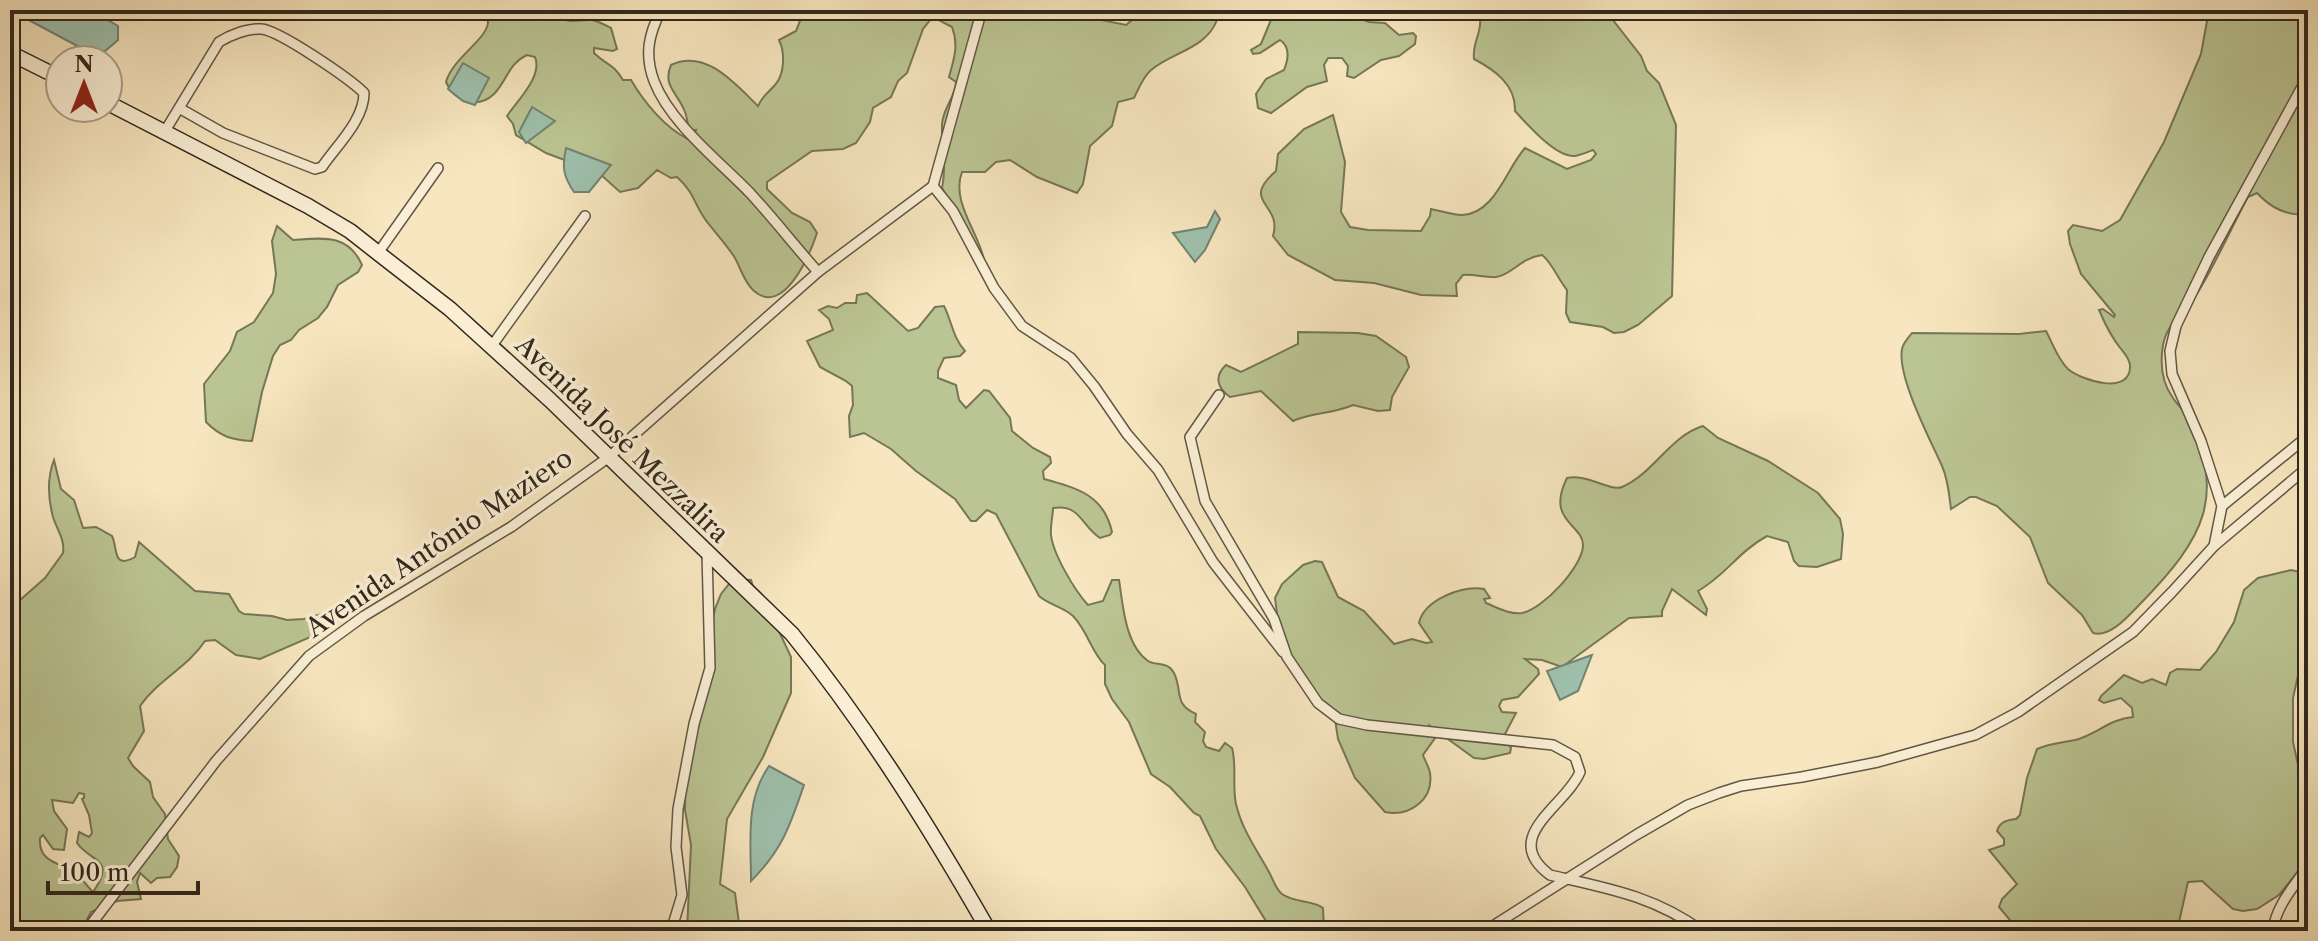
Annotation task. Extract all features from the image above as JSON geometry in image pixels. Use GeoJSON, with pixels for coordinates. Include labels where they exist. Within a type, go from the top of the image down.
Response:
{"type":"FeatureCollection","features":[{"type":"Feature","properties":{"kind":"main road"},"geometry":{"type":"LineString","coordinates":[[10,53],[44,70]]}},
{"type":"Feature","properties":{"kind":"main road","name":"Avenida José Mezzalira"},"geometry":{"type":"LineString","coordinates":[[124,111],[350,231],[450,309],[609,457],[792,634],[820,668],[938,841],[989,931]]}},
{"type":"Feature","properties":{"kind":"street"},"geometry":{"type":"LineString","coordinates":[[661,10],[651,30],[648,48],[654,80],[661,95],[686,128],[754,197],[818,272]]}},
{"type":"Feature","properties":{"kind":"street"},"geometry":{"type":"LineString","coordinates":[[981,13],[933,186],[953,211],[994,288],[1022,326],[1071,358],[1094,386],[1127,434],[1158,470],[1213,562],[1287,657],[1318,703],[1339,719],[1367,725],[1553,745],[1575,757],[1580,772],[1574,786],[1539,821],[1532,834],[1530,847],[1541,868],[1550,875],[1642,897],[1681,916],[1702,931]]}},
{"type":"Feature","properties":{"kind":"street"},"geometry":{"type":"LineString","coordinates":[[165,131],[219,42],[258,28],[268,30],[306,52],[364,93],[364,103],[358,116],[322,167],[315,169],[223,133],[179,108]]}},
{"type":"Feature","properties":{"kind":"street"},"geometry":{"type":"LineString","coordinates":[[2214,546],[2222,506],[2201,441],[2172,374],[2170,351],[2176,326],[2209,257],[2308,76]]}},
{"type":"Feature","properties":{"kind":"street"},"geometry":{"type":"LineString","coordinates":[[378,253],[438,168]]}},
{"type":"Feature","properties":{"kind":"street","name":"Avenida Antônio Maziero"},"geometry":{"type":"LineString","coordinates":[[86,931],[216,761],[309,656],[364,616],[511,527],[609,457],[818,272],[933,186]]}},
{"type":"Feature","properties":{"kind":"street"},"geometry":{"type":"LineString","coordinates":[[491,347],[585,216]]}},
{"type":"Feature","properties":{"kind":"street"},"geometry":{"type":"LineString","coordinates":[[1219,395],[1190,437],[1205,501],[1274,619],[1287,657]]}},
{"type":"Feature","properties":{"kind":"street"},"geometry":{"type":"LineString","coordinates":[[2222,506],[2308,436]]}},
{"type":"Feature","properties":{"kind":"street"},"geometry":{"type":"LineString","coordinates":[[1485,931],[1565,878],[1688,805],[1741,786],[1878,762],[1975,735],[2018,712],[2133,632],[2214,546],[2308,467]]}},
{"type":"Feature","properties":{"kind":"street"},"geometry":{"type":"LineString","coordinates":[[671,931],[682,895],[676,847],[678,809],[694,724],[710,668],[707,553]]}},
{"type":"Feature","properties":{"kind":"street"},"geometry":{"type":"LineString","coordinates":[[2273,931],[2273,923],[2286,898],[2308,866]]}},
{"type":"Feature","properties":{"kind":"shaded area"},"geometry":{"type":"Polygon","coordinates":[[[1163,9],[1195,13],[1217,20],[1205,38],[1151,70],[1134,98],[1118,102],[1112,126],[1090,146],[1083,184],[1077,193],[1037,177],[1010,160],[996,162],[985,172],[962,172],[960,196],[985,265],[942,188],[942,124],[956,82],[949,77],[955,40],[952,27],[931,19],[923,29],[907,73],[898,81],[891,97],[873,108],[870,122],[856,143],[843,149],[812,151],[767,182],[767,189],[792,213],[810,222],[817,233],[794,280],[776,296],[765,297],[748,284],[732,253],[677,177],[671,178],[657,170],[638,188],[620,192],[599,173],[546,153],[516,135],[507,116],[532,80],[537,64],[535,57],[527,55],[516,63],[487,99],[473,102],[454,94],[446,82],[455,65],[486,29],[485,10],[556,10],[563,19],[592,20],[611,28],[617,49],[594,48],[594,53],[613,67],[623,80],[631,80],[656,114],[688,139],[694,136],[696,130],[689,131],[685,112],[668,79],[671,65],[696,61],[708,65],[730,79],[758,106],[781,75],[783,57],[779,40],[796,31],[801,18],[796,10],[1097,10],[1101,20],[1126,25],[1145,11],[1163,9]]]}},
{"type":"Feature","properties":{"kind":"shaded area"},"geometry":{"type":"Polygon","coordinates":[[[10,10],[91,10],[118,26],[118,40],[113,44],[74,44],[10,10]]]}},
{"type":"Feature","properties":{"kind":"shaded area"},"geometry":{"type":"Polygon","coordinates":[[[1275,10],[1337,10],[1369,22],[1385,23],[1399,35],[1413,33],[1416,36],[1415,44],[1399,56],[1381,60],[1354,78],[1347,76],[1348,66],[1342,58],[1328,58],[1324,65],[1327,81],[1307,87],[1271,113],[1258,108],[1256,94],[1266,79],[1284,70],[1287,50],[1280,40],[1260,53],[1253,54],[1251,50],[1261,44],[1275,10]]]}},
{"type":"Feature","properties":{"kind":"shaded area"},"geometry":{"type":"Polygon","coordinates":[[[1455,10],[1605,10],[1641,56],[1647,71],[1659,83],[1676,125],[1672,296],[1638,325],[1614,333],[1603,327],[1570,322],[1566,313],[1567,290],[1542,255],[1528,259],[1502,276],[1463,275],[1456,284],[1457,296],[1421,295],[1374,283],[1335,280],[1288,255],[1273,236],[1272,216],[1261,197],[1261,190],[1276,171],[1278,154],[1304,129],[1333,115],[1345,162],[1341,212],[1350,227],[1368,230],[1421,231],[1431,209],[1458,215],[1473,213],[1499,189],[1525,148],[1567,169],[1591,160],[1596,154],[1593,150],[1577,156],[1567,155],[1534,131],[1515,111],[1512,93],[1503,79],[1474,59],[1480,19],[1455,10]]]}},
{"type":"Feature","properties":{"kind":"shaded area"},"geometry":{"type":"Polygon","coordinates":[[[2209,10],[2308,10],[2308,215],[2280,210],[2257,193],[2248,197],[2201,288],[2168,331],[2162,352],[2163,373],[2169,392],[2184,412],[2198,441],[2207,492],[2203,515],[2194,537],[2180,558],[2142,602],[2113,629],[2093,633],[2082,615],[2048,583],[2030,537],[1997,506],[1970,497],[1951,509],[1944,471],[1904,375],[1902,349],[1912,333],[2019,334],[2046,331],[2061,361],[2075,374],[2105,383],[2115,383],[2128,375],[2129,360],[2111,335],[2099,310],[2115,315],[2081,274],[2068,231],[2073,225],[2102,231],[2120,220],[2164,142],[2201,54],[2209,10]]]}},
{"type":"Feature","properties":{"kind":"shaded area"},"geometry":{"type":"Polygon","coordinates":[[[463,63],[489,78],[475,105],[463,101],[448,89],[463,63]]]}},
{"type":"Feature","properties":{"kind":"shaded area"},"geometry":{"type":"Polygon","coordinates":[[[532,107],[555,121],[526,143],[519,132],[532,107]]]}},
{"type":"Feature","properties":{"kind":"shaded area"},"geometry":{"type":"Polygon","coordinates":[[[566,148],[611,165],[589,192],[574,192],[568,181],[564,166],[566,148]]]}},
{"type":"Feature","properties":{"kind":"shaded area"},"geometry":{"type":"Polygon","coordinates":[[[1215,211],[1220,219],[1205,250],[1195,262],[1173,233],[1207,227],[1215,211]]]}},
{"type":"Feature","properties":{"kind":"shaded area"},"geometry":{"type":"Polygon","coordinates":[[[277,226],[293,240],[342,242],[362,265],[358,272],[338,285],[318,318],[280,345],[273,356],[262,392],[252,441],[238,440],[227,437],[206,422],[204,384],[230,351],[237,332],[254,322],[273,293],[276,274],[272,241],[277,226]]]}},
{"type":"Feature","properties":{"kind":"shaded area"},"geometry":{"type":"Polygon","coordinates":[[[867,293],[908,331],[918,328],[935,307],[944,306],[965,351],[960,356],[944,358],[938,378],[956,385],[959,400],[966,408],[984,390],[989,391],[1010,418],[1012,431],[1050,457],[1051,463],[1043,471],[1044,479],[1078,490],[1103,509],[1112,532],[1100,538],[1069,509],[1053,508],[1051,535],[1065,572],[1088,605],[1103,601],[1112,580],[1119,580],[1126,624],[1134,645],[1148,661],[1171,669],[1177,680],[1181,701],[1196,714],[1195,722],[1205,732],[1203,741],[1206,747],[1219,751],[1225,743],[1232,748],[1236,804],[1246,831],[1280,892],[1323,908],[1324,931],[1272,931],[1245,887],[1216,849],[1200,816],[1170,787],[1151,774],[1129,722],[1105,684],[1105,665],[1073,616],[1039,596],[996,514],[987,510],[976,521],[971,521],[955,499],[891,449],[864,433],[850,437],[852,386],[820,367],[807,341],[833,330],[829,319],[819,310],[856,303],[857,295],[867,293]]]}},
{"type":"Feature","properties":{"kind":"shaded area"},"geometry":{"type":"Polygon","coordinates":[[[1298,332],[1376,336],[1406,357],[1409,367],[1392,397],[1390,410],[1378,411],[1353,405],[1293,421],[1261,391],[1230,397],[1222,390],[1219,378],[1226,365],[1241,372],[1298,344],[1298,332]]]}},
{"type":"Feature","properties":{"kind":"shaded area"},"geometry":{"type":"Polygon","coordinates":[[[1703,426],[1718,438],[1768,461],[1818,493],[1840,519],[1843,534],[1841,559],[1817,567],[1799,566],[1794,561],[1788,542],[1767,536],[1698,591],[1707,609],[1706,615],[1672,589],[1662,616],[1629,618],[1562,667],[1542,660],[1525,659],[1538,669],[1539,674],[1518,697],[1502,700],[1499,706],[1502,712],[1516,713],[1504,736],[1511,748],[1510,753],[1474,758],[1430,726],[1435,738],[1423,755],[1430,773],[1424,799],[1403,812],[1385,812],[1355,778],[1338,739],[1335,719],[1281,645],[1275,598],[1282,584],[1303,565],[1322,562],[1338,597],[1364,611],[1394,644],[1412,639],[1432,642],[1419,623],[1422,615],[1436,601],[1465,589],[1484,589],[1490,598],[1484,599],[1486,603],[1503,610],[1522,613],[1531,610],[1560,586],[1581,555],[1582,539],[1567,520],[1560,504],[1567,478],[1582,478],[1622,487],[1644,473],[1681,438],[1703,426]]]}},
{"type":"Feature","properties":{"kind":"shaded area"},"geometry":{"type":"Polygon","coordinates":[[[54,460],[61,489],[74,500],[83,528],[96,527],[112,536],[119,559],[123,561],[135,557],[139,542],[195,591],[229,594],[244,614],[287,620],[304,619],[339,609],[344,609],[345,614],[322,632],[260,659],[236,655],[215,640],[205,641],[140,706],[144,731],[128,758],[150,782],[153,797],[165,814],[168,839],[179,856],[177,867],[170,877],[157,878],[151,883],[140,873],[137,882],[141,899],[117,901],[91,912],[81,931],[10,931],[10,609],[45,578],[63,553],[62,539],[50,503],[54,460]],[[79,793],[73,803],[52,800],[54,811],[67,829],[64,850],[53,849],[43,835],[40,846],[46,857],[74,872],[93,892],[100,881],[102,867],[77,843],[79,832],[89,837],[92,833],[82,799],[84,794],[79,793]]]}},
{"type":"Feature","properties":{"kind":"shaded area"},"geometry":{"type":"Polygon","coordinates":[[[2291,570],[2308,574],[2308,672],[2304,669],[2299,671],[2293,698],[2293,742],[2300,774],[2308,786],[2308,859],[2279,895],[2257,909],[2233,909],[2202,881],[2188,882],[2177,931],[2019,931],[1999,907],[2002,899],[2017,884],[1989,850],[2004,845],[2004,839],[1997,831],[2000,825],[2020,815],[2027,778],[2037,749],[2083,738],[2117,721],[2133,717],[2132,708],[2121,698],[2104,703],[2099,700],[2124,675],[2142,683],[2152,679],[2166,685],[2170,673],[2177,669],[2200,670],[2216,652],[2234,622],[2244,590],[2258,578],[2291,570]]]}},
{"type":"Feature","properties":{"kind":"shaded area"},"geometry":{"type":"Polygon","coordinates":[[[733,579],[751,580],[756,597],[777,627],[791,657],[791,693],[763,757],[727,819],[720,884],[735,893],[740,931],[687,931],[691,845],[685,810],[686,756],[711,680],[711,626],[715,609],[721,594],[733,579]]]}},
{"type":"Feature","properties":{"kind":"shaded area"},"geometry":{"type":"Polygon","coordinates":[[[1592,655],[1578,691],[1560,700],[1547,671],[1592,655]]]}},
{"type":"Feature","properties":{"kind":"shaded area"},"geometry":{"type":"Polygon","coordinates":[[[769,766],[804,785],[784,837],[751,881],[753,807],[761,779],[769,766]]]}}]}
